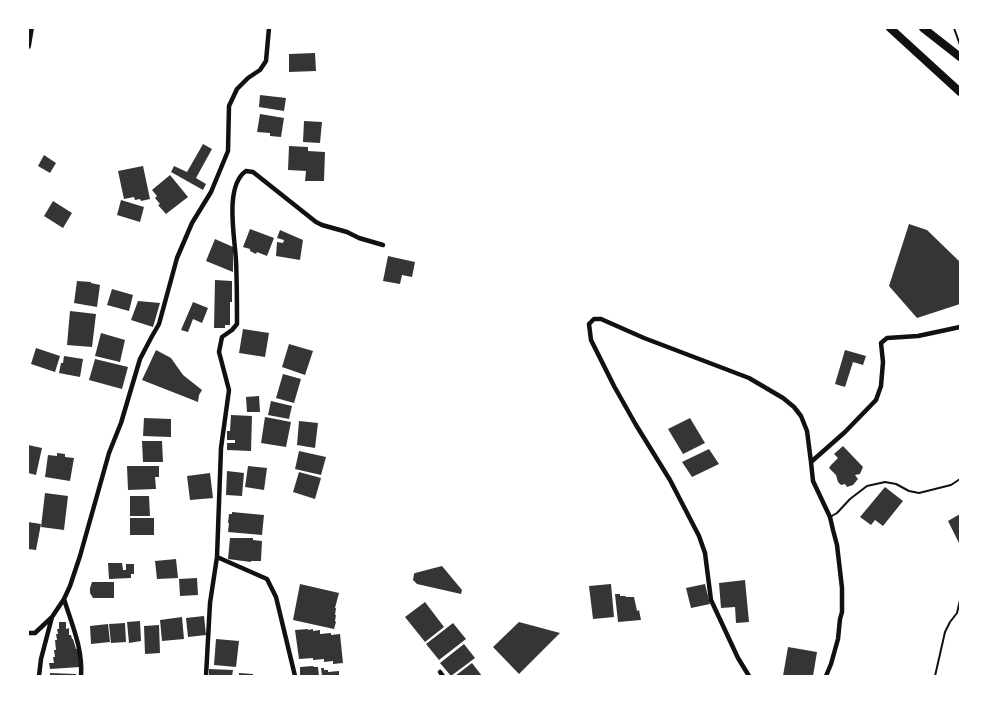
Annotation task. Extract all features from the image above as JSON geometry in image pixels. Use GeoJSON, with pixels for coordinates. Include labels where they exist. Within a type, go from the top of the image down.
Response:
{"type":"FeatureCollection","features":[{"type":"Feature","properties":{"kind":"highway"},"geometry":{"type":"LineString","coordinates":[[890,28],[960,92]]}},
{"type":"Feature","properties":{"kind":"highway"},"geometry":{"type":"LineString","coordinates":[[923,28],[960,57]]}},
{"type":"Feature","properties":{"kind":"main road"},"geometry":{"type":"LineString","coordinates":[[28,46],[31,28]]}},
{"type":"Feature","properties":{"kind":"street"},"geometry":{"type":"LineString","coordinates":[[28,633],[35,633],[52,617],[70,586],[109,453],[121,423],[140,360],[159,324],[177,258],[192,223],[211,192],[228,151],[229,106],[238,89],[248,78],[260,70],[266,61],[269,28]]}},
{"type":"Feature","properties":{"kind":"street"},"geometry":{"type":"LineString","coordinates":[[206,676],[210,603],[217,557],[221,448],[229,390],[220,352],[222,337],[237,324],[233,200],[238,179],[246,171],[252,172],[316,222],[383,245]]}},
{"type":"Feature","properties":{"kind":"street"},"geometry":{"type":"LineString","coordinates":[[750,676],[738,658],[711,600],[705,553],[699,536],[670,480],[614,386],[591,340],[589,324],[594,319],[602,319],[644,338],[749,378],[777,394],[794,407],[805,423],[813,481],[830,517],[837,545],[842,588],[838,638],[826,676]]}},
{"type":"Feature","properties":{"kind":"street"},"geometry":{"type":"LineString","coordinates":[[811,462],[845,432],[876,400],[881,386],[883,362],[881,343],[887,338],[918,336],[960,327]]}},
{"type":"Feature","properties":{"kind":"street"},"geometry":{"type":"LineString","coordinates":[[217,557],[267,579],[276,597],[295,676]]}},
{"type":"Feature","properties":{"kind":"street"},"geometry":{"type":"LineString","coordinates":[[64,599],[78,641],[82,676]]}},
{"type":"Feature","properties":{"kind":"street"},"geometry":{"type":"LineString","coordinates":[[39,676],[41,659],[52,617]]}},
{"type":"Feature","properties":{"kind":"lane"},"geometry":{"type":"LineString","coordinates":[[830,517],[850,498],[867,486],[885,482],[919,493],[951,485],[960,479]]}},
{"type":"Feature","properties":{"kind":"lane"},"geometry":{"type":"LineString","coordinates":[[935,676],[945,632],[957,613],[960,600]]}},
{"type":"Feature","properties":{"kind":"path"},"geometry":{"type":"LineString","coordinates":[[954,28],[960,45]]}},
{"type":"Feature","properties":{"kind":"building"},"geometry":{"type":"Polygon","coordinates":[[[315,53],[316,71],[289,72],[289,54],[315,53]]]}},
{"type":"Feature","properties":{"kind":"building"},"geometry":{"type":"Polygon","coordinates":[[[260,95],[286,98],[284,111],[259,107],[260,95]]]}},
{"type":"Feature","properties":{"kind":"building"},"geometry":{"type":"Polygon","coordinates":[[[260,114],[284,118],[281,137],[270,136],[270,133],[257,132],[260,114]]]}},
{"type":"Feature","properties":{"kind":"building"},"geometry":{"type":"Polygon","coordinates":[[[304,121],[322,122],[320,143],[303,142],[304,121]]]}},
{"type":"Feature","properties":{"kind":"building"},"geometry":{"type":"Polygon","coordinates":[[[203,144],[212,149],[196,178],[206,184],[203,190],[171,172],[174,166],[187,172],[203,144]]]}},
{"type":"Feature","properties":{"kind":"building"},"geometry":{"type":"Polygon","coordinates":[[[289,146],[308,147],[308,151],[325,152],[324,181],[305,181],[306,171],[288,170],[289,146]]]}},
{"type":"Feature","properties":{"kind":"building"},"geometry":{"type":"Polygon","coordinates":[[[44,155],[56,163],[50,173],[38,166],[44,155]]]}},
{"type":"Feature","properties":{"kind":"building"},"geometry":{"type":"Polygon","coordinates":[[[143,166],[150,199],[141,201],[140,199],[135,200],[134,197],[124,199],[118,171],[143,166]]]}},
{"type":"Feature","properties":{"kind":"building"},"geometry":{"type":"Polygon","coordinates":[[[170,175],[188,197],[166,214],[158,205],[160,204],[155,198],[157,196],[152,190],[170,175]]]}},
{"type":"Feature","properties":{"kind":"building"},"geometry":{"type":"Polygon","coordinates":[[[121,200],[144,207],[140,222],[117,215],[121,200]]]}},
{"type":"Feature","properties":{"kind":"building"},"geometry":{"type":"Polygon","coordinates":[[[53,201],[72,213],[63,228],[44,216],[53,201]]]}},
{"type":"Feature","properties":{"kind":"building"},"geometry":{"type":"Polygon","coordinates":[[[909,224],[927,230],[960,262],[960,304],[917,318],[889,286],[909,224]]]}},
{"type":"Feature","properties":{"kind":"building"},"geometry":{"type":"Polygon","coordinates":[[[250,229],[274,238],[267,256],[257,252],[256,254],[250,251],[250,249],[243,247],[250,229]]]}},
{"type":"Feature","properties":{"kind":"building"},"geometry":{"type":"Polygon","coordinates":[[[280,230],[303,240],[300,260],[276,256],[277,242],[283,243],[284,240],[277,238],[280,230]]]}},
{"type":"Feature","properties":{"kind":"building"},"geometry":{"type":"Polygon","coordinates":[[[215,239],[233,247],[233,272],[206,261],[215,239]]]}},
{"type":"Feature","properties":{"kind":"building"},"geometry":{"type":"Polygon","coordinates":[[[388,256],[415,262],[412,277],[402,275],[400,284],[383,281],[388,256]]]}},
{"type":"Feature","properties":{"kind":"building"},"geometry":{"type":"Polygon","coordinates":[[[215,280],[232,281],[230,325],[225,325],[225,328],[214,328],[215,280]]]}},
{"type":"Feature","properties":{"kind":"building"},"geometry":{"type":"Polygon","coordinates":[[[77,281],[100,285],[97,307],[74,303],[77,281]]]}},
{"type":"Feature","properties":{"kind":"building"},"geometry":{"type":"Polygon","coordinates":[[[112,289],[133,295],[129,311],[107,305],[112,289]]]}},
{"type":"Feature","properties":{"kind":"building"},"geometry":{"type":"Polygon","coordinates":[[[138,301],[160,303],[153,327],[131,320],[138,301]]]}},
{"type":"Feature","properties":{"kind":"building"},"geometry":{"type":"Polygon","coordinates":[[[193,302],[208,308],[202,323],[193,319],[188,332],[181,330],[193,302]]]}},
{"type":"Feature","properties":{"kind":"building"},"geometry":{"type":"Polygon","coordinates":[[[70,311],[96,314],[92,347],[67,345],[70,311]]]}},
{"type":"Feature","properties":{"kind":"building"},"geometry":{"type":"Polygon","coordinates":[[[243,329],[269,333],[265,357],[239,353],[243,329]]]}},
{"type":"Feature","properties":{"kind":"building"},"geometry":{"type":"Polygon","coordinates":[[[101,333],[125,340],[120,362],[95,356],[101,333]]]}},
{"type":"Feature","properties":{"kind":"building"},"geometry":{"type":"Polygon","coordinates":[[[289,344],[313,351],[305,375],[282,367],[289,344]]]}},
{"type":"Feature","properties":{"kind":"building"},"geometry":{"type":"Polygon","coordinates":[[[36,348],[60,356],[55,372],[31,364],[36,348]]]}},
{"type":"Feature","properties":{"kind":"building"},"geometry":{"type":"Polygon","coordinates":[[[156,350],[171,358],[183,375],[202,390],[198,402],[142,380],[156,350]]]}},
{"type":"Feature","properties":{"kind":"building"},"geometry":{"type":"Polygon","coordinates":[[[845,350],[866,356],[863,365],[853,362],[845,387],[835,384],[845,350]]]}},
{"type":"Feature","properties":{"kind":"building"},"geometry":{"type":"Polygon","coordinates":[[[64,356],[83,359],[80,377],[59,373],[64,356]]]}},
{"type":"Feature","properties":{"kind":"building"},"geometry":{"type":"Polygon","coordinates":[[[95,359],[128,367],[122,389],[89,380],[95,359]]]}},
{"type":"Feature","properties":{"kind":"building"},"geometry":{"type":"Polygon","coordinates":[[[283,374],[301,379],[294,403],[276,398],[283,374]]]}},
{"type":"Feature","properties":{"kind":"building"},"geometry":{"type":"Polygon","coordinates":[[[259,396],[260,412],[247,412],[246,397],[259,396]]]}},
{"type":"Feature","properties":{"kind":"building"},"geometry":{"type":"Polygon","coordinates":[[[271,401],[292,406],[289,419],[268,415],[271,401]]]}},
{"type":"Feature","properties":{"kind":"building"},"geometry":{"type":"Polygon","coordinates":[[[231,415],[252,416],[251,451],[227,450],[227,443],[235,443],[235,440],[227,440],[227,431],[230,431],[231,415]]]}},
{"type":"Feature","properties":{"kind":"building"},"geometry":{"type":"Polygon","coordinates":[[[265,417],[291,422],[286,447],[261,443],[265,417]]]}},
{"type":"Feature","properties":{"kind":"building"},"geometry":{"type":"Polygon","coordinates":[[[144,418],[171,419],[171,437],[143,436],[144,418]]]}},
{"type":"Feature","properties":{"kind":"building"},"geometry":{"type":"Polygon","coordinates":[[[690,418],[705,443],[683,454],[668,429],[690,418]]]}},
{"type":"Feature","properties":{"kind":"building"},"geometry":{"type":"Polygon","coordinates":[[[299,421],[318,423],[315,448],[297,445],[299,421]]]}},
{"type":"Feature","properties":{"kind":"building"},"geometry":{"type":"Polygon","coordinates":[[[142,441],[162,441],[163,462],[143,462],[142,441]]]}},
{"type":"Feature","properties":{"kind":"building"},"geometry":{"type":"Polygon","coordinates":[[[28,445],[42,448],[36,475],[28,473],[28,445]]]}},
{"type":"Feature","properties":{"kind":"building"},"geometry":{"type":"Polygon","coordinates":[[[843,446],[863,467],[860,474],[855,475],[858,479],[853,485],[847,487],[845,484],[841,485],[838,482],[836,475],[829,468],[838,458],[834,454],[843,446]]]}},
{"type":"Feature","properties":{"kind":"building"},"geometry":{"type":"Polygon","coordinates":[[[709,449],[719,464],[692,477],[682,462],[709,449]]]}},
{"type":"Feature","properties":{"kind":"building"},"geometry":{"type":"Polygon","coordinates":[[[299,451],[326,457],[321,475],[295,469],[299,451]]]}},
{"type":"Feature","properties":{"kind":"building"},"geometry":{"type":"Polygon","coordinates":[[[57,453],[65,454],[65,457],[74,458],[70,481],[45,477],[48,455],[57,456],[57,453]]]}},
{"type":"Feature","properties":{"kind":"building"},"geometry":{"type":"Polygon","coordinates":[[[127,466],[159,466],[159,477],[155,477],[156,489],[128,490],[127,466]]]}},
{"type":"Feature","properties":{"kind":"building"},"geometry":{"type":"Polygon","coordinates":[[[248,466],[267,468],[264,490],[245,487],[248,466]]]}},
{"type":"Feature","properties":{"kind":"building"},"geometry":{"type":"Polygon","coordinates":[[[227,471],[244,473],[242,496],[226,495],[227,471]]]}},
{"type":"Feature","properties":{"kind":"building"},"geometry":{"type":"Polygon","coordinates":[[[299,472],[321,478],[315,499],[293,492],[299,472]]]}},
{"type":"Feature","properties":{"kind":"building"},"geometry":{"type":"Polygon","coordinates":[[[210,473],[213,498],[190,500],[187,476],[210,473]]]}},
{"type":"Feature","properties":{"kind":"building"},"geometry":{"type":"Polygon","coordinates":[[[885,487],[903,501],[883,526],[875,520],[871,525],[860,517],[885,487]]]}},
{"type":"Feature","properties":{"kind":"building"},"geometry":{"type":"Polygon","coordinates":[[[45,493],[68,496],[64,530],[41,527],[45,493]]]}},
{"type":"Feature","properties":{"kind":"building"},"geometry":{"type":"Polygon","coordinates":[[[130,496],[149,496],[150,516],[130,516],[130,496]]]}},
{"type":"Feature","properties":{"kind":"building"},"geometry":{"type":"Polygon","coordinates":[[[232,512],[264,515],[262,535],[228,532],[229,514],[232,514],[232,512]]]}},
{"type":"Feature","properties":{"kind":"building"},"geometry":{"type":"Polygon","coordinates":[[[960,514],[960,545],[948,521],[960,514]]]}},
{"type":"Feature","properties":{"kind":"building"},"geometry":{"type":"Polygon","coordinates":[[[130,518],[154,518],[154,535],[130,535],[130,518]]]}},
{"type":"Feature","properties":{"kind":"building"},"geometry":{"type":"Polygon","coordinates":[[[28,522],[41,524],[36,550],[28,549],[28,522]]]}},
{"type":"Feature","properties":{"kind":"building"},"geometry":{"type":"Polygon","coordinates":[[[230,538],[253,538],[253,540],[262,541],[261,561],[251,562],[228,559],[230,538]]]}},
{"type":"Feature","properties":{"kind":"building"},"geometry":{"type":"Polygon","coordinates":[[[176,559],[178,578],[157,579],[155,561],[176,559]]]}},
{"type":"Feature","properties":{"kind":"building"},"geometry":{"type":"Polygon","coordinates":[[[108,563],[122,563],[123,570],[126,570],[126,564],[134,564],[134,574],[131,574],[131,578],[109,579],[108,563]]]}},
{"type":"Feature","properties":{"kind":"building"},"geometry":{"type":"Polygon","coordinates":[[[442,566],[462,590],[461,594],[417,584],[413,580],[415,573],[442,566]]]}},
{"type":"Feature","properties":{"kind":"building"},"geometry":{"type":"Polygon","coordinates":[[[197,578],[198,595],[180,596],[179,579],[197,578]]]}},
{"type":"Feature","properties":{"kind":"building"},"geometry":{"type":"Polygon","coordinates":[[[745,580],[749,622],[736,623],[735,607],[721,608],[719,583],[745,580]]]}},
{"type":"Feature","properties":{"kind":"building"},"geometry":{"type":"Polygon","coordinates":[[[92,582],[114,582],[114,598],[93,598],[90,593],[92,582]]]}},
{"type":"Feature","properties":{"kind":"building"},"geometry":{"type":"Polygon","coordinates":[[[300,584],[339,593],[335,608],[336,622],[334,629],[293,620],[300,584]]]}},
{"type":"Feature","properties":{"kind":"building"},"geometry":{"type":"Polygon","coordinates":[[[611,584],[614,617],[593,619],[589,586],[611,584]]]}},
{"type":"Feature","properties":{"kind":"building"},"geometry":{"type":"Polygon","coordinates":[[[705,584],[710,604],[691,608],[686,588],[705,584]]]}},
{"type":"Feature","properties":{"kind":"building"},"geometry":{"type":"Polygon","coordinates":[[[615,594],[634,597],[641,620],[618,622],[615,594]]]}},
{"type":"Feature","properties":{"kind":"building"},"geometry":{"type":"Polygon","coordinates":[[[425,602],[444,627],[425,642],[405,617],[425,602]]]}},
{"type":"Feature","properties":{"kind":"building"},"geometry":{"type":"Polygon","coordinates":[[[204,616],[206,635],[188,637],[186,618],[204,616]]]}},
{"type":"Feature","properties":{"kind":"building"},"geometry":{"type":"Polygon","coordinates":[[[182,617],[184,639],[162,641],[160,620],[182,617]]]}},
{"type":"Feature","properties":{"kind":"building"},"geometry":{"type":"Polygon","coordinates":[[[140,621],[141,641],[129,643],[127,622],[140,621]]]}},
{"type":"Feature","properties":{"kind":"building"},"geometry":{"type":"Polygon","coordinates":[[[59,622],[66,622],[66,629],[69,628],[69,635],[73,639],[76,649],[79,649],[80,667],[50,669],[49,663],[54,663],[55,640],[57,640],[56,634],[58,634],[59,622]]]}},
{"type":"Feature","properties":{"kind":"building"},"geometry":{"type":"Polygon","coordinates":[[[519,622],[560,633],[519,674],[493,647],[519,622]]]}},
{"type":"Feature","properties":{"kind":"building"},"geometry":{"type":"Polygon","coordinates":[[[125,623],[126,642],[111,643],[109,624],[125,623]]]}},
{"type":"Feature","properties":{"kind":"building"},"geometry":{"type":"Polygon","coordinates":[[[453,623],[466,639],[439,660],[426,644],[453,623]]]}},
{"type":"Feature","properties":{"kind":"building"},"geometry":{"type":"Polygon","coordinates":[[[108,624],[110,642],[91,644],[90,626],[108,624]]]}},
{"type":"Feature","properties":{"kind":"building"},"geometry":{"type":"Polygon","coordinates":[[[159,625],[160,653],[145,654],[144,626],[159,625]]]}},
{"type":"Feature","properties":{"kind":"building"},"geometry":{"type":"Polygon","coordinates":[[[313,629],[313,631],[320,630],[320,634],[340,634],[343,663],[333,664],[333,661],[324,662],[324,659],[313,660],[313,658],[299,659],[295,630],[313,629]]]}},
{"type":"Feature","properties":{"kind":"building"},"geometry":{"type":"Polygon","coordinates":[[[216,639],[239,641],[236,667],[214,665],[216,639]]]}},
{"type":"Feature","properties":{"kind":"building"},"geometry":{"type":"Polygon","coordinates":[[[464,644],[475,658],[451,676],[440,663],[464,644]]]}},
{"type":"Feature","properties":{"kind":"building"},"geometry":{"type":"Polygon","coordinates":[[[788,647],[817,652],[813,676],[783,676],[788,647]]]}},
{"type":"Feature","properties":{"kind":"building"},"geometry":{"type":"Polygon","coordinates":[[[472,663],[482,676],[455,676],[472,663]]]}},
{"type":"Feature","properties":{"kind":"building"},"geometry":{"type":"Polygon","coordinates":[[[300,667],[318,667],[319,676],[300,676],[300,667]]]}},
{"type":"Feature","properties":{"kind":"building"},"geometry":{"type":"Polygon","coordinates":[[[321,668],[328,670],[328,672],[339,671],[339,676],[322,676],[321,668]]]}},
{"type":"Feature","properties":{"kind":"building"},"geometry":{"type":"Polygon","coordinates":[[[209,669],[233,670],[232,676],[209,676],[209,669]]]}},
{"type":"Feature","properties":{"kind":"building"},"geometry":{"type":"Polygon","coordinates":[[[50,673],[76,674],[76,676],[50,676],[50,673]]]}},
{"type":"Feature","properties":{"kind":"building"},"geometry":{"type":"Polygon","coordinates":[[[239,673],[253,674],[253,676],[239,676],[239,673]]]}}]}
